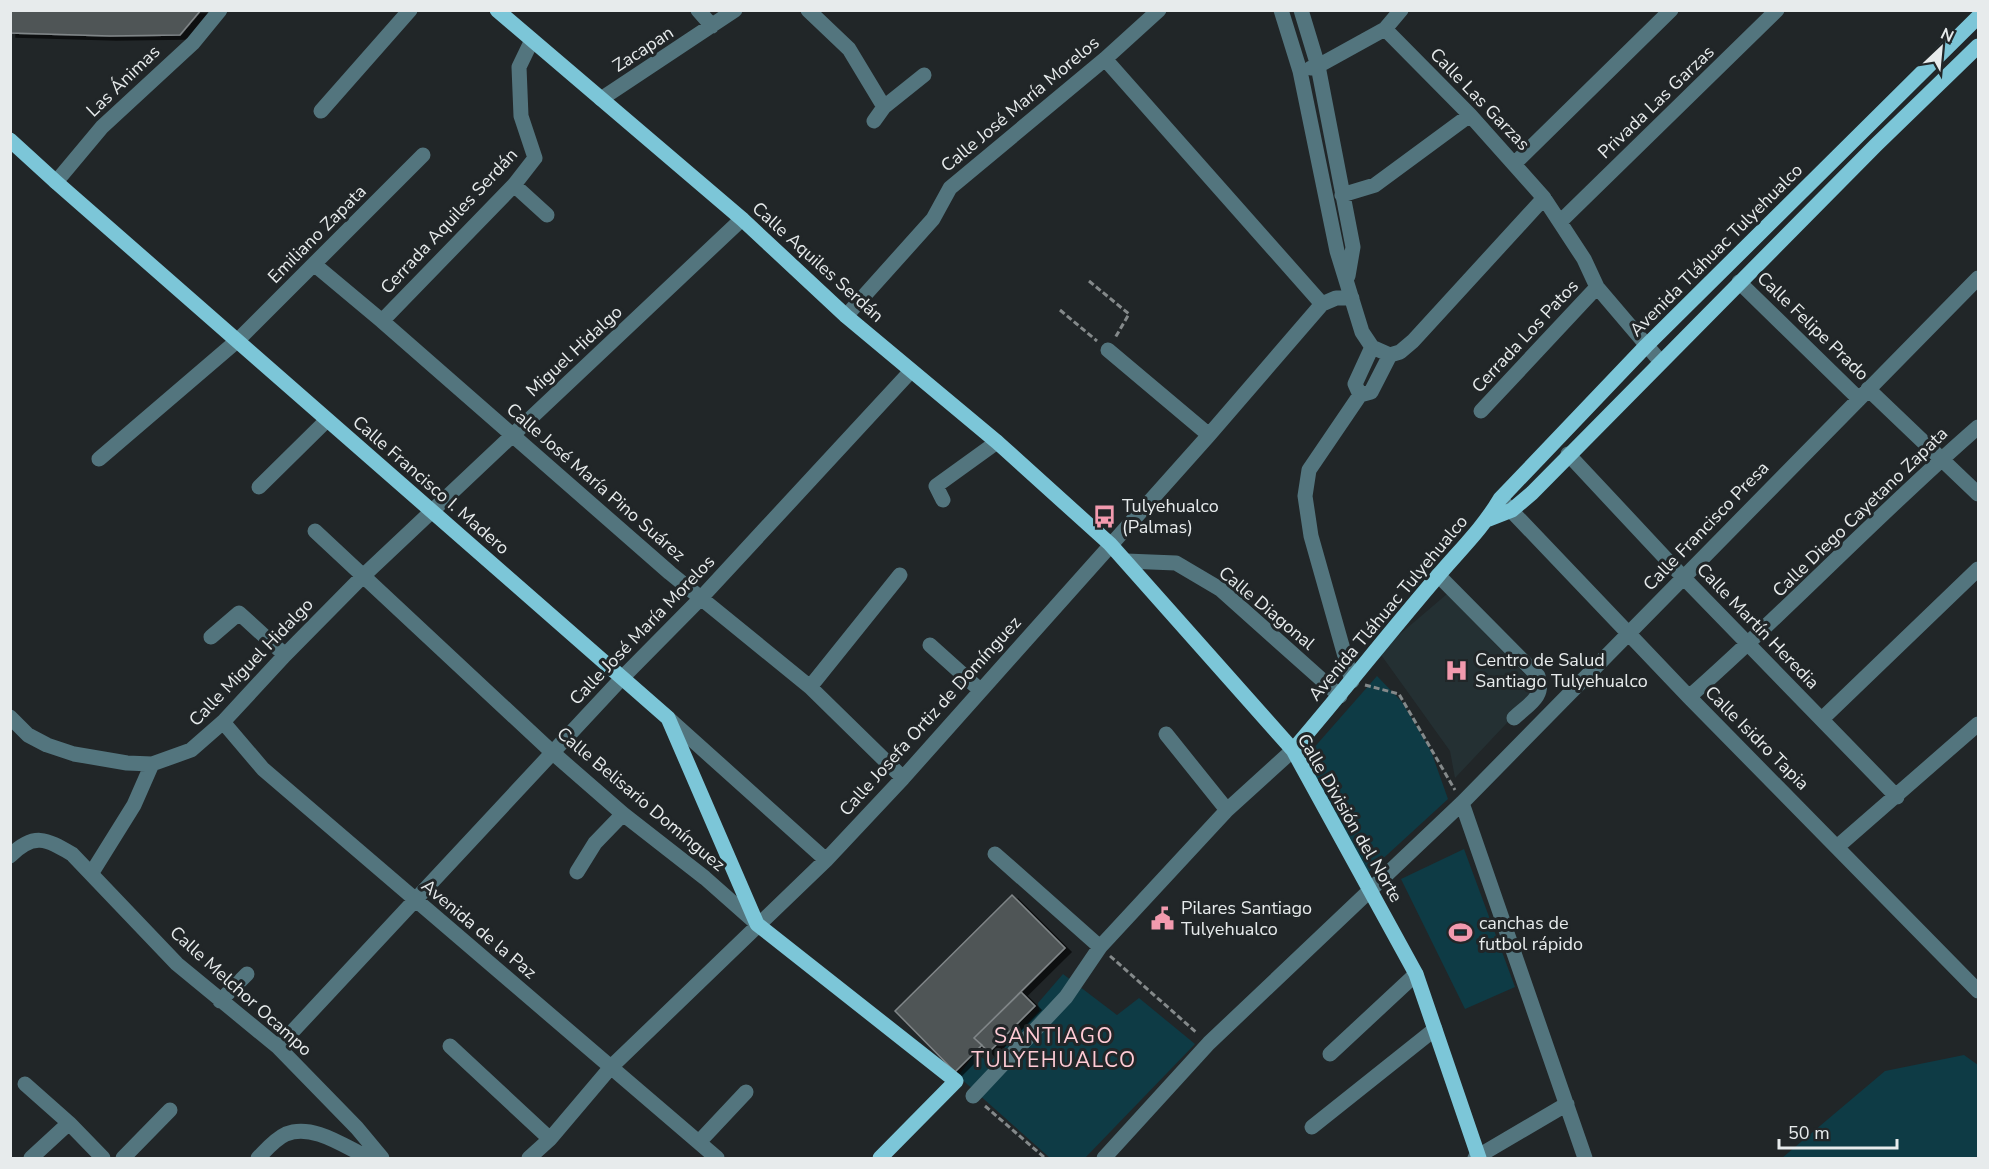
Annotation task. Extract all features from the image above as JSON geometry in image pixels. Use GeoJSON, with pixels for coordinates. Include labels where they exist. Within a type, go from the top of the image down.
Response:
{"type":"FeatureCollection","features":[{"type":"Feature","properties":{"kind":"main road","name":"Calle Aquiles Serdán"},"geometry":{"type":"LineString","coordinates":[[497,10],[742,219],[846,316],[997,442],[1110,544]]}},
{"type":"Feature","properties":{"kind":"main road","name":"Avenida Tláhuac Tulyehualco"},"geometry":{"type":"LineString","coordinates":[[1293,750],[1340,696],[1437,575],[1489,519],[1500,499],[1646,346],[1978,17]]}},
{"type":"Feature","properties":{"kind":"main road","name":"Avenida Tláhuac Tulyehualco"},"geometry":{"type":"LineString","coordinates":[[1489,519],[1512,510],[1875,145],[1978,46]]}},
{"type":"Feature","properties":{"kind":"main road","name":"Calle Francisco I. Madero"},"geometry":{"type":"LineString","coordinates":[[10,140],[668,718]]}},
{"type":"Feature","properties":{"kind":"main road","name":"Calle División del Norte"},"geometry":{"type":"LineString","coordinates":[[1110,544],[1293,750],[1416,974],[1477,1157]]}},
{"type":"Feature","properties":{"kind":"main road"},"geometry":{"type":"LineString","coordinates":[[668,718],[757,924]]}},
{"type":"Feature","properties":{"kind":"main road","name":"Calle Belisario Domínguez"},"geometry":{"type":"LineString","coordinates":[[757,924],[956,1080],[880,1158]]}},
{"type":"Feature","properties":{"kind":"street","name":"Las Ánimas"},"geometry":{"type":"LineString","coordinates":[[56,182],[102,127],[193,43],[220,10]]}},
{"type":"Feature","properties":{"kind":"street"},"geometry":{"type":"LineString","coordinates":[[321,111],[410,10]]}},
{"type":"Feature","properties":{"kind":"street"},"geometry":{"type":"LineString","coordinates":[[698,10],[712,27]]}},
{"type":"Feature","properties":{"kind":"street","name":"Zacapan"},"geometry":{"type":"LineString","coordinates":[[601,99],[735,10]]}},
{"type":"Feature","properties":{"kind":"street"},"geometry":{"type":"LineString","coordinates":[[808,10],[849,49],[884,107]]}},
{"type":"Feature","properties":{"kind":"street","name":"Calle José María Morelos"},"geometry":{"type":"LineString","coordinates":[[846,316],[933,219],[950,188],[1105,59],[1159,10]]}},
{"type":"Feature","properties":{"kind":"street"},"geometry":{"type":"LineString","coordinates":[[1281,10],[1299,71],[1337,250],[1362,332],[1372,347],[1390,355],[1400,352],[1413,341],[1544,198]]}},
{"type":"Feature","properties":{"kind":"street"},"geometry":{"type":"LineString","coordinates":[[1301,10],[1318,66],[1353,247],[1347,279]]}},
{"type":"Feature","properties":{"kind":"street"},"geometry":{"type":"LineString","coordinates":[[1299,71],[1318,66],[1385,29],[1401,10]]}},
{"type":"Feature","properties":{"kind":"street"},"geometry":{"type":"LineString","coordinates":[[1515,163],[1671,10]]}},
{"type":"Feature","properties":{"kind":"street","name":"Privada Las Garzas"},"geometry":{"type":"LineString","coordinates":[[1561,221],[1777,10]]}},
{"type":"Feature","properties":{"kind":"street","name":"Calle Las Garzas"},"geometry":{"type":"LineString","coordinates":[[1385,29],[1470,115],[1544,198],[1584,259],[1597,287],[1660,362]]}},
{"type":"Feature","properties":{"kind":"street","name":"Cerrada Aquiles Serdán"},"geometry":{"type":"LineString","coordinates":[[382,321],[514,185],[535,158],[521,116],[519,67],[532,40]]}},
{"type":"Feature","properties":{"kind":"street"},"geometry":{"type":"LineString","coordinates":[[1105,59],[1322,304],[1336,298],[1352,298]]}},
{"type":"Feature","properties":{"kind":"street"},"geometry":{"type":"LineString","coordinates":[[874,121],[884,107],[924,75]]}},
{"type":"Feature","properties":{"kind":"street"},"geometry":{"type":"LineString","coordinates":[[1342,195],[1375,184],[1470,115]]}},
{"type":"Feature","properties":{"kind":"street","name":"Emiliano Zapata"},"geometry":{"type":"LineString","coordinates":[[99,459],[238,340],[423,155]]}},
{"type":"Feature","properties":{"kind":"street"},"geometry":{"type":"LineString","coordinates":[[514,185],[547,215]]}},
{"type":"Feature","properties":{"kind":"street","name":"Miguel Hidalgo"},"geometry":{"type":"LineString","coordinates":[[433,511],[742,219]]}},
{"type":"Feature","properties":{"kind":"street","name":"Calle José María Pino Suárez"},"geometry":{"type":"LineString","coordinates":[[315,265],[701,598],[810,687],[903,778]]}},
{"type":"Feature","properties":{"kind":"street","name":"Calle Francisco Presa"},"geometry":{"type":"LineString","coordinates":[[1104,1158],[1209,1043],[1462,803],[1978,278]]}},
{"type":"Feature","properties":{"kind":"street","name":"Calle Felipe Prado"},"geometry":{"type":"LineString","coordinates":[[1739,282],[1864,394],[1943,458],[1978,494]]}},
{"type":"Feature","properties":{"kind":"street","name":"Cerrada Los Patos"},"geometry":{"type":"LineString","coordinates":[[1481,411],[1597,287]]}},
{"type":"Feature","properties":{"kind":"street","name":"Calle Josefa Ortiz de Domínguez"},"geometry":{"type":"LineString","coordinates":[[529,1158],[550,1138],[611,1066],[826,860],[903,778],[1209,435],[1322,304]]}},
{"type":"Feature","properties":{"kind":"street"},"geometry":{"type":"LineString","coordinates":[[1360,395],[1355,384],[1372,347]]}},
{"type":"Feature","properties":{"kind":"street"},"geometry":{"type":"LineString","coordinates":[[1108,350],[1209,435]]}},
{"type":"Feature","properties":{"kind":"street"},"geometry":{"type":"LineString","coordinates":[[1352,681],[1311,536],[1305,496],[1309,470],[1360,395],[1371,392],[1390,355]]}},
{"type":"Feature","properties":{"kind":"street","name":"Calle José María Morelos"},"geometry":{"type":"LineString","coordinates":[[278,1047],[414,899],[622,678],[701,598],[911,371]]}},
{"type":"Feature","properties":{"kind":"street"},"geometry":{"type":"LineString","coordinates":[[259,487],[327,420]]}},
{"type":"Feature","properties":{"kind":"street","name":"Calle Diego Cayetano Zapata"},"geometry":{"type":"LineString","coordinates":[[1689,698],[1749,645],[1978,427]]}},
{"type":"Feature","properties":{"kind":"street"},"geometry":{"type":"LineString","coordinates":[[943,500],[936,486],[997,442]]}},
{"type":"Feature","properties":{"kind":"street","name":"Calle Martín Heredia"},"geometry":{"type":"LineString","coordinates":[[1568,454],[1683,577],[1897,797]]}},
{"type":"Feature","properties":{"kind":"street","name":"Calle Isidro Tapia"},"geometry":{"type":"LineString","coordinates":[[1500,499],[1630,633],[1689,698],[1978,991]]}},
{"type":"Feature","properties":{"kind":"street","name":"Calle Miguel Hidalgo"},"geometry":{"type":"LineString","coordinates":[[152,764],[191,750],[223,722],[362,577],[433,511]]}},
{"type":"Feature","properties":{"kind":"street","name":"Calle Belisario Domínguez"},"geometry":{"type":"LineString","coordinates":[[315,531],[553,753],[624,814],[705,878],[757,924]]}},
{"type":"Feature","properties":{"kind":"street","name":"Calle Diagonal"},"geometry":{"type":"LineString","coordinates":[[1126,561],[1176,563],[1220,589],[1340,696]]}},
{"type":"Feature","properties":{"kind":"street"},"geometry":{"type":"LineString","coordinates":[[1822,718],[1978,568]]}},
{"type":"Feature","properties":{"kind":"street"},"geometry":{"type":"LineString","coordinates":[[810,687],[900,575]]}},
{"type":"Feature","properties":{"kind":"street"},"geometry":{"type":"LineString","coordinates":[[1437,575],[1538,676],[1541,686],[1540,693],[1514,718]]}},
{"type":"Feature","properties":{"kind":"street"},"geometry":{"type":"LineString","coordinates":[[211,637],[239,613],[285,655]]}},
{"type":"Feature","properties":{"kind":"street"},"geometry":{"type":"LineString","coordinates":[[930,645],[980,690]]}},
{"type":"Feature","properties":{"kind":"street"},"geometry":{"type":"LineString","coordinates":[[10,717],[28,735],[47,746],[128,763],[152,764],[134,806],[91,874]]}},
{"type":"Feature","properties":{"kind":"street","name":"Calle Francisco I. Madero"},"geometry":{"type":"LineString","coordinates":[[668,718],[826,860]]}},
{"type":"Feature","properties":{"kind":"street","name":"Avenida de la Paz"},"geometry":{"type":"LineString","coordinates":[[223,722],[263,769],[717,1158]]}},
{"type":"Feature","properties":{"kind":"street"},"geometry":{"type":"LineString","coordinates":[[1837,847],[1978,724]]}},
{"type":"Feature","properties":{"kind":"street"},"geometry":{"type":"LineString","coordinates":[[1166,734],[1227,810]]}},
{"type":"Feature","properties":{"kind":"street"},"geometry":{"type":"LineString","coordinates":[[973,1095],[1066,996],[1100,946],[1227,810],[1293,750]]}},
{"type":"Feature","properties":{"kind":"street"},"geometry":{"type":"LineString","coordinates":[[1462,803],[1585,1158]]}},
{"type":"Feature","properties":{"kind":"street"},"geometry":{"type":"LineString","coordinates":[[576,872],[595,843],[624,814]]}},
{"type":"Feature","properties":{"kind":"street","name":"Calle Melchor Ocampo"},"geometry":{"type":"LineString","coordinates":[[10,856],[26,842],[35,839],[52,842],[72,854],[177,964],[278,1047],[357,1128],[382,1158]]}},
{"type":"Feature","properties":{"kind":"street"},"geometry":{"type":"LineString","coordinates":[[996,854],[1100,946]]}},
{"type":"Feature","properties":{"kind":"street"},"geometry":{"type":"LineString","coordinates":[[220,1001],[247,974]]}},
{"type":"Feature","properties":{"kind":"street"},"geometry":{"type":"LineString","coordinates":[[1330,1054],[1416,974]]}},
{"type":"Feature","properties":{"kind":"street"},"geometry":{"type":"LineString","coordinates":[[1312,1127],[1435,1029]]}},
{"type":"Feature","properties":{"kind":"street"},"geometry":{"type":"LineString","coordinates":[[450,1046],[550,1138]]}},
{"type":"Feature","properties":{"kind":"street"},"geometry":{"type":"LineString","coordinates":[[25,1084],[69,1123],[103,1158]]}},
{"type":"Feature","properties":{"kind":"street"},"geometry":{"type":"LineString","coordinates":[[699,1142],[746,1092]]}},
{"type":"Feature","properties":{"kind":"street"},"geometry":{"type":"LineString","coordinates":[[1477,1157],[1567,1104]]}},
{"type":"Feature","properties":{"kind":"street"},"geometry":{"type":"LineString","coordinates":[[123,1158],[170,1110]]}},
{"type":"Feature","properties":{"kind":"street"},"geometry":{"type":"LineString","coordinates":[[32,1158],[69,1123]]}},
{"type":"Feature","properties":{"kind":"street"},"geometry":{"type":"LineString","coordinates":[[258,1158],[285,1134],[302,1130],[321,1135],[369,1158]]}},
{"type":"Feature","properties":{"kind":"path"},"geometry":{"type":"LineString","coordinates":[[1060,310],[1108,350],[1129,314],[1089,282]]}},
{"type":"Feature","properties":{"kind":"path"},"geometry":{"type":"LineString","coordinates":[[1352,681],[1399,694],[1462,803]]}},
{"type":"Feature","properties":{"kind":"path"},"geometry":{"type":"LineString","coordinates":[[1100,946],[1209,1043]]}},
{"type":"Feature","properties":{"kind":"path"},"geometry":{"type":"LineString","coordinates":[[973,1095],[1045,1158]]}},
{"type":"Feature","properties":{"kind":"shaded area","name":"Centro de Salud Santiago Tulyehualco"},"geometry":{"type":"Polygon","coordinates":[[[1447,594],[1539,689],[1455,778],[1450,751],[1379,652],[1447,594]]]}},
{"type":"Feature","properties":{"kind":"shaded area"},"geometry":{"type":"Polygon","coordinates":[[[1377,676],[1402,702],[1431,751],[1448,799],[1364,876],[1304,759],[1377,676]]]}},
{"type":"Feature","properties":{"kind":"shaded area","name":"canchas de futbol rápido"},"geometry":{"type":"Polygon","coordinates":[[[1464,849],[1515,987],[1465,1009],[1401,879],[1464,849]]]}},
{"type":"Feature","properties":{"kind":"shaded area"},"geometry":{"type":"Polygon","coordinates":[[[1063,974],[1117,1015],[1139,998],[1195,1044],[1085,1158],[1050,1158],[958,1076],[975,1054],[990,1062],[1039,1011],[1038,1003],[1063,974]]]}},
{"type":"Feature","properties":{"kind":"shaded area"},"geometry":{"type":"Polygon","coordinates":[[[1964,1055],[1978,1065],[1978,1158],[1782,1158],[1885,1071],[1964,1055]]]}},
{"type":"Feature","properties":{"kind":"building"},"geometry":{"type":"Polygon","coordinates":[[[10,10],[201,10],[180,35],[110,36],[10,33],[10,10]]]}},
{"type":"Feature","properties":{"kind":"building"},"geometry":{"type":"Polygon","coordinates":[[[1012,895],[1065,948],[974,1038],[982,1045],[955,1072],[895,1011],[1012,895]]]}},
{"type":"Feature","properties":{"kind":"building"},"geometry":{"type":"Polygon","coordinates":[[[1021,992],[1035,1006],[989,1052],[974,1038],[1021,992]]]}},
{"type":"Feature","properties":{"kind":"place","name":"Tulyehualco (Palmas)"},"geometry":{"type":"Point","coordinates":[1104,516]}},
{"type":"Feature","properties":{"kind":"place","name":"Centro de Salud Santiago Tulyehualco"},"geometry":{"type":"Point","coordinates":[1457,670]}},
{"type":"Feature","properties":{"kind":"place","name":"Pilares Santiago Tulyehualco"},"geometry":{"type":"Point","coordinates":[1163,918]}},
{"type":"Feature","properties":{"kind":"place","name":"canchas de futbol rápido"},"geometry":{"type":"Point","coordinates":[1461,933]}},
{"type":"Feature","properties":{"kind":"district","name":"SANTIAGO TULYEHUALCO"},"geometry":{"type":"Point","coordinates":[1054,1048]}}]}
